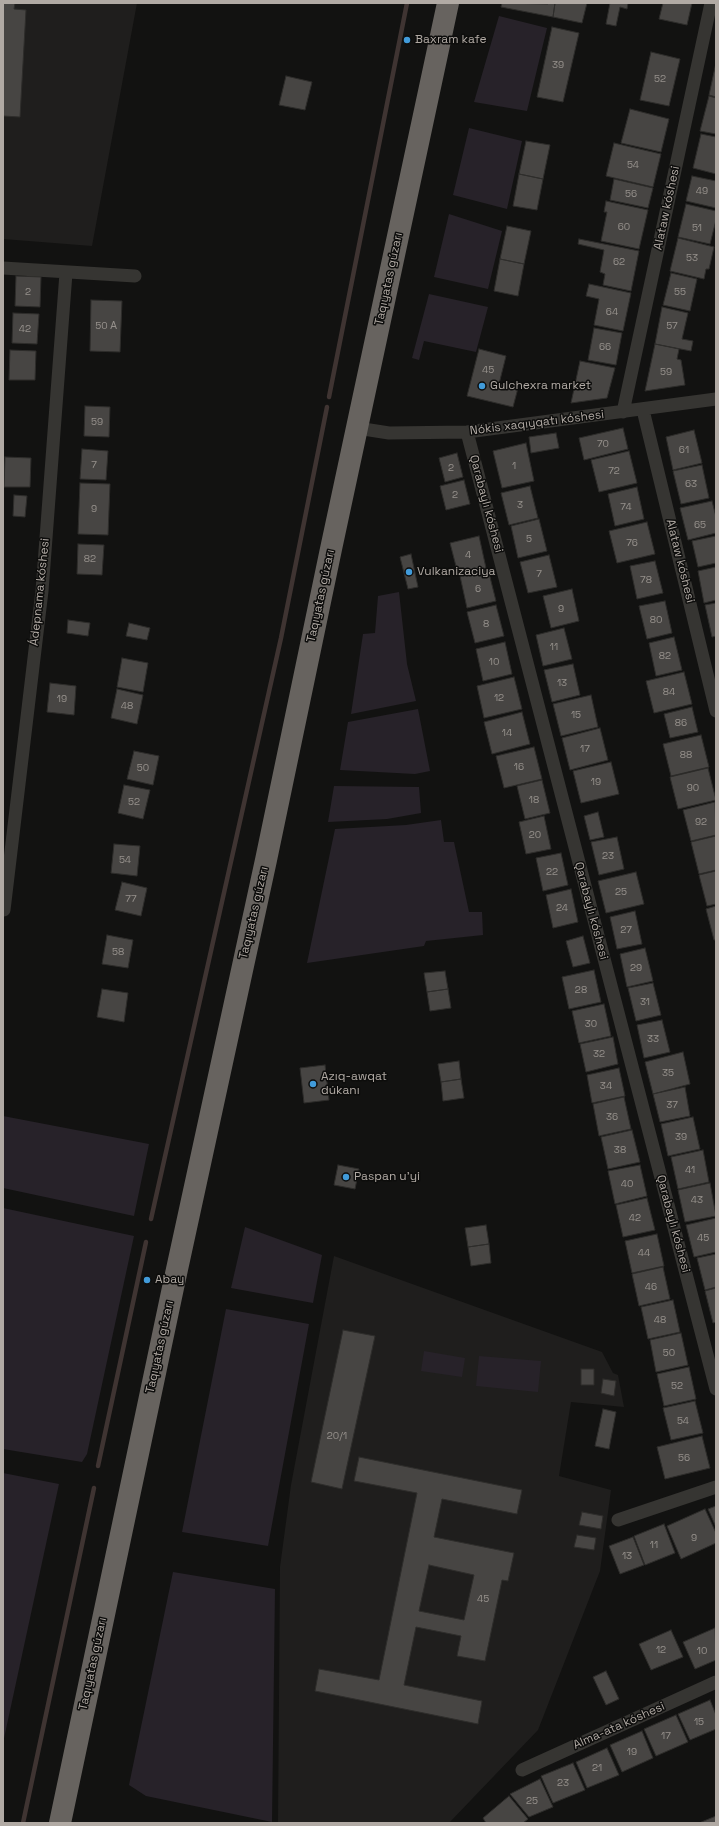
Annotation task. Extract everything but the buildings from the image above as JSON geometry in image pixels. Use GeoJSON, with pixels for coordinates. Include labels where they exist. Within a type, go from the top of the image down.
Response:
{"type":"FeatureCollection","features":[{"type":"Feature","properties":{"kind":"highway","name":"Taqıyatas gúzarı"},"geometry":{"type":"LineString","coordinates":[[60,1823],[448,3]]}},
{"type":"Feature","properties":{"kind":"street","name":"Alataw kóshesi"},"geometry":{"type":"LineString","coordinates":[[623,412],[711,3]]}},
{"type":"Feature","properties":{"kind":"street"},"geometry":{"type":"LineString","coordinates":[[3,268],[135,276]]}},
{"type":"Feature","properties":{"kind":"street","name":"Ádepnama kóshesi"},"geometry":{"type":"LineString","coordinates":[[4,910],[42,591],[66,273]]}},
{"type":"Feature","properties":{"kind":"street","name":"Nókis xaqıyqatı kóshesi"},"geometry":{"type":"LineString","coordinates":[[357,428],[389,433],[467,432],[643,410],[716,399]]}},
{"type":"Feature","properties":{"kind":"street","name":"Alataw kóshesi"},"geometry":{"type":"LineString","coordinates":[[643,410],[716,711]]}},
{"type":"Feature","properties":{"kind":"street","name":"Qarabaylı kóshesi"},"geometry":{"type":"LineString","coordinates":[[467,432],[716,1389]]}},
{"type":"Feature","properties":{"kind":"street"},"geometry":{"type":"LineString","coordinates":[[618,1520],[716,1487]]}},
{"type":"Feature","properties":{"kind":"street","name":"Alma-ata kóshesi"},"geometry":{"type":"LineString","coordinates":[[522,1770],[716,1682]]}},
{"type":"Feature","properties":{"kind":"shaded area"},"geometry":{"type":"Polygon","coordinates":[[[3,3],[137,3],[92,246],[3,239],[3,3]]]}},
{"type":"Feature","properties":{"kind":"shaded area"},"geometry":{"type":"Polygon","coordinates":[[[499,16],[547,28],[527,111],[474,102],[499,16]]]}},
{"type":"Feature","properties":{"kind":"shaded area"},"geometry":{"type":"Polygon","coordinates":[[[469,128],[522,141],[507,209],[453,195],[469,128]]]}},
{"type":"Feature","properties":{"kind":"shaded area"},"geometry":{"type":"Polygon","coordinates":[[[449,214],[502,231],[488,289],[434,277],[449,214]]]}},
{"type":"Feature","properties":{"kind":"shaded area"},"geometry":{"type":"Polygon","coordinates":[[[429,294],[488,307],[476,352],[424,341],[419,360],[412,358],[429,294]]]}},
{"type":"Feature","properties":{"kind":"shaded area"},"geometry":{"type":"Polygon","coordinates":[[[399,592],[407,664],[416,701],[351,714],[363,634],[375,633],[378,596],[399,592]]]}},
{"type":"Feature","properties":{"kind":"shaded area"},"geometry":{"type":"Polygon","coordinates":[[[418,709],[430,771],[415,774],[340,770],[348,722],[418,709]]]}},
{"type":"Feature","properties":{"kind":"shaded area"},"geometry":{"type":"Polygon","coordinates":[[[334,786],[419,787],[421,813],[387,819],[328,822],[334,786]]]}},
{"type":"Feature","properties":{"kind":"shaded area"},"geometry":{"type":"Polygon","coordinates":[[[441,820],[444,842],[454,842],[469,912],[482,912],[483,935],[426,941],[424,946],[307,963],[335,829],[406,825],[441,820]]]}},
{"type":"Feature","properties":{"kind":"shaded area"},"geometry":{"type":"Polygon","coordinates":[[[3,1116],[149,1144],[134,1216],[3,1188],[3,1116]]]}},
{"type":"Feature","properties":{"kind":"shaded area"},"geometry":{"type":"Polygon","coordinates":[[[3,1208],[134,1236],[87,1454],[82,1462],[3,1449],[3,1208]]]}},
{"type":"Feature","properties":{"kind":"shaded area"},"geometry":{"type":"Polygon","coordinates":[[[245,1227],[322,1255],[313,1303],[231,1288],[245,1227]]]}},
{"type":"Feature","properties":{"kind":"shaded area"},"geometry":{"type":"Polygon","coordinates":[[[334,1256],[602,1352],[613,1373],[618,1375],[624,1407],[571,1402],[559,1476],[611,1490],[600,1571],[538,1730],[449,1823],[278,1823],[280,1567],[291,1485],[334,1256]]]}},
{"type":"Feature","properties":{"kind":"shaded area"},"geometry":{"type":"Polygon","coordinates":[[[226,1309],[309,1324],[268,1546],[182,1532],[226,1309]]]}},
{"type":"Feature","properties":{"kind":"shaded area"},"geometry":{"type":"Polygon","coordinates":[[[424,1351],[465,1358],[462,1377],[421,1371],[424,1351]]]}},
{"type":"Feature","properties":{"kind":"shaded area"},"geometry":{"type":"Polygon","coordinates":[[[479,1356],[541,1361],[538,1392],[476,1386],[479,1356]]]}},
{"type":"Feature","properties":{"kind":"shaded area"},"geometry":{"type":"Polygon","coordinates":[[[3,1473],[59,1484],[3,1743],[3,1473]]]}},
{"type":"Feature","properties":{"kind":"shaded area"},"geometry":{"type":"Polygon","coordinates":[[[173,1572],[275,1589],[272,1822],[146,1796],[129,1785],[173,1572]]]}},
{"type":"Feature","properties":{"kind":"waterway"},"geometry":{"type":"LineString","coordinates":[[329,397],[407,3]]}},
{"type":"Feature","properties":{"kind":"waterway"},"geometry":{"type":"LineString","coordinates":[[151,1219],[281,638],[327,407]]}},
{"type":"Feature","properties":{"kind":"waterway"},"geometry":{"type":"LineString","coordinates":[[98,1466],[146,1242]]}},
{"type":"Feature","properties":{"kind":"waterway"},"geometry":{"type":"LineString","coordinates":[[23,1823],[94,1488]]}},
{"type":"Feature","properties":{"kind":"place","name":"Baxram kafe"},"geometry":{"type":"Point","coordinates":[407,40]}},
{"type":"Feature","properties":{"kind":"place","name":"Gulchexra market"},"geometry":{"type":"Point","coordinates":[482,386]}},
{"type":"Feature","properties":{"kind":"place","name":"Vulkanizaciya"},"geometry":{"type":"Point","coordinates":[409,572]}},
{"type":"Feature","properties":{"kind":"place","name":"Azıq-awqat dúkanı"},"geometry":{"type":"Point","coordinates":[313,1084]}},
{"type":"Feature","properties":{"kind":"place","name":"Paspan u'yi"},"geometry":{"type":"Point","coordinates":[346,1177]}},
{"type":"Feature","properties":{"kind":"place","name":"Abay"},"geometry":{"type":"Point","coordinates":[147,1280]}}]}
